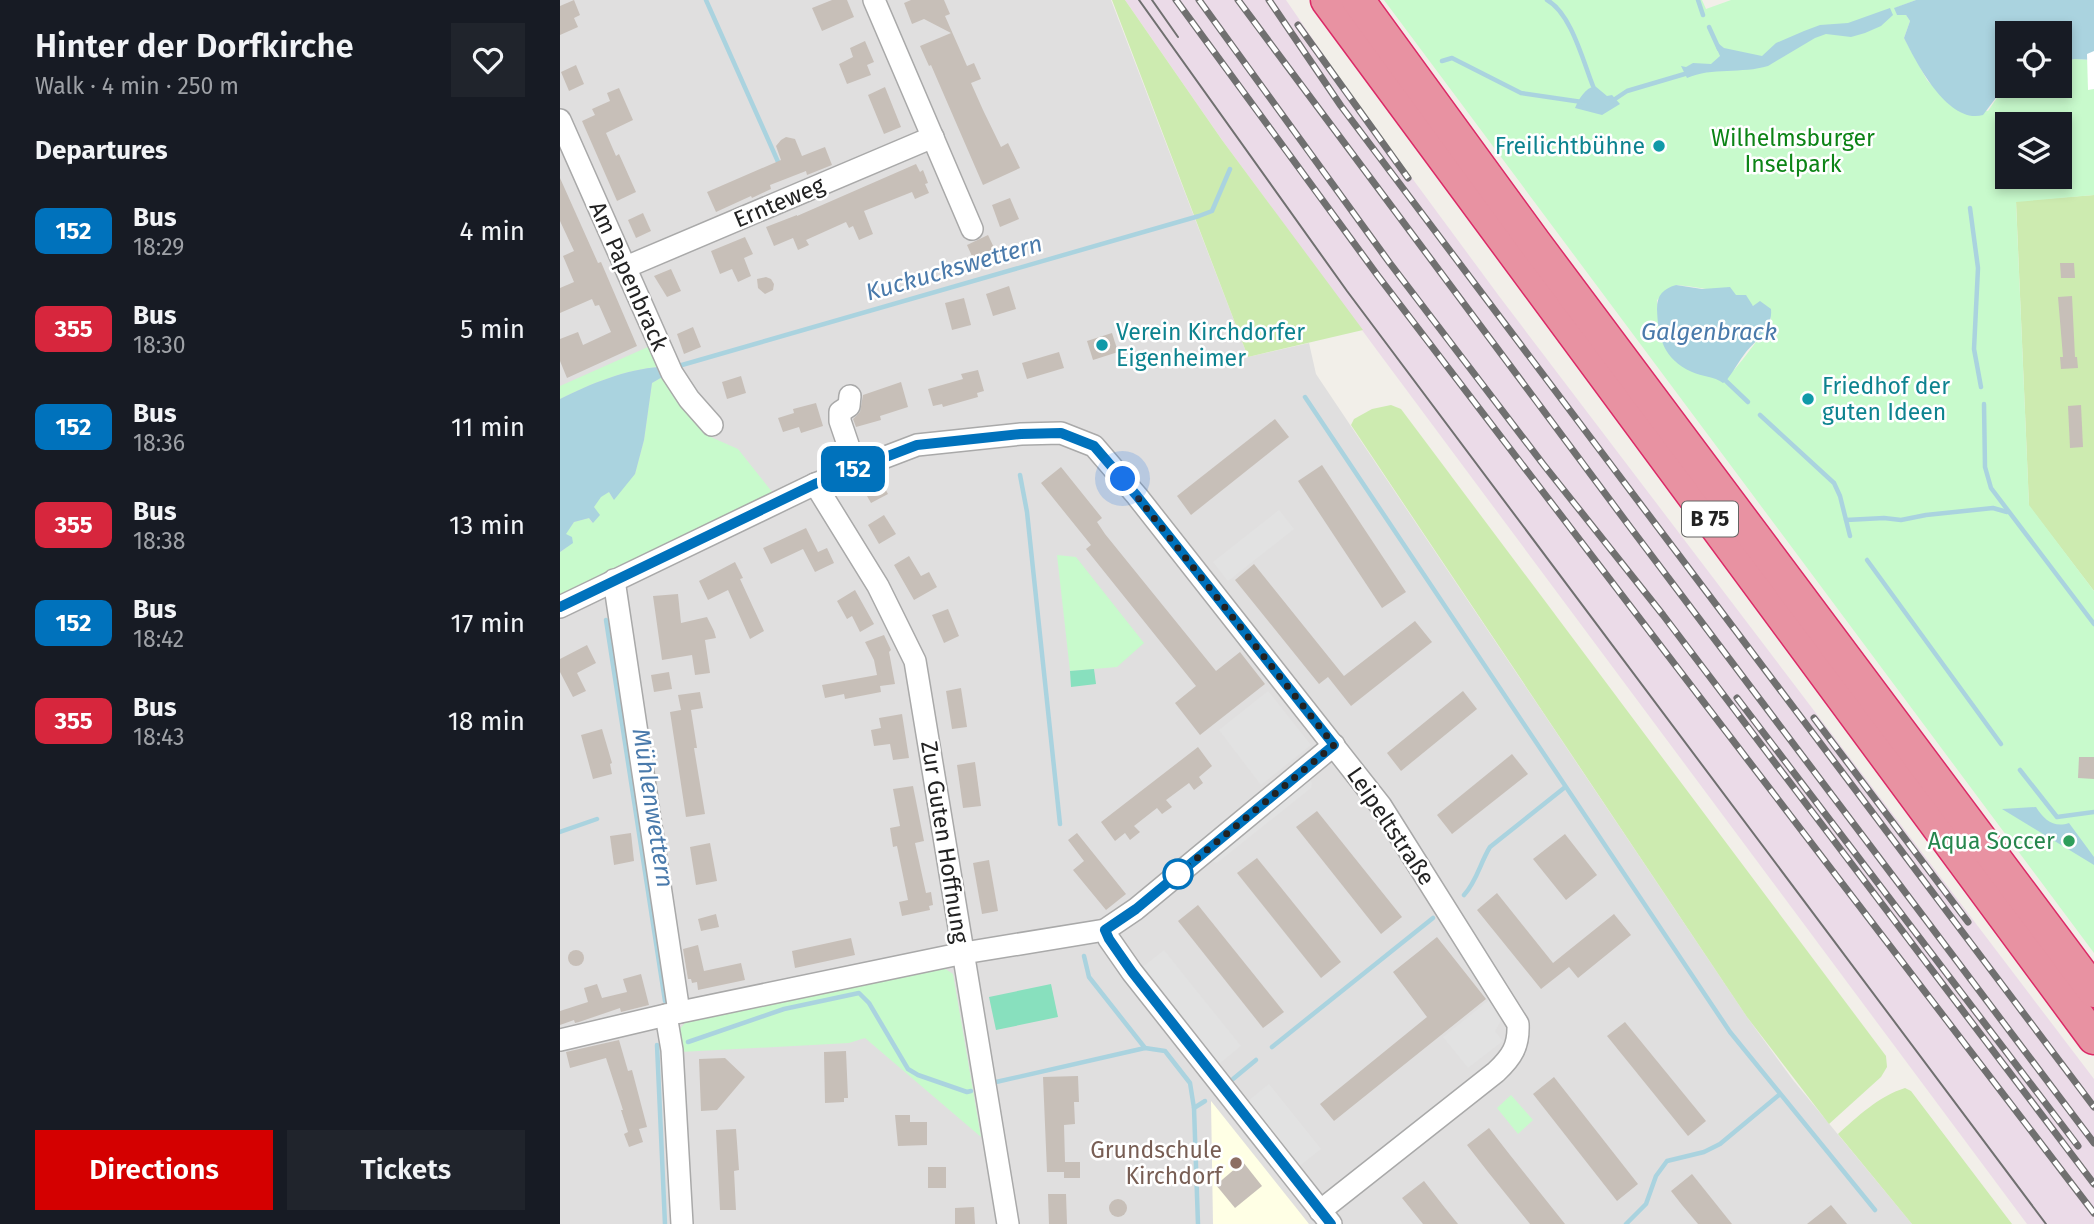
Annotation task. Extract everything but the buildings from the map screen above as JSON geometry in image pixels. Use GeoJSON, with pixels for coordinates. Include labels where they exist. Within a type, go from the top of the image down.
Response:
{"type":"FeatureCollection","features":[{"type":"Feature","properties":{"kind":"highway","name":"B 75"},"geometry":{"type":"LineString","coordinates":[[1327,0],[2094,1038]]}},
{"type":"Feature","properties":{"kind":"highway","name":"B 75"},"geometry":{"type":"LineString","coordinates":[[1358,0],[1544,254],[2094,991]]}},
{"type":"Feature","properties":{"kind":"street"},"geometry":{"type":"LineString","coordinates":[[874,0],[972,229]]}},
{"type":"Feature","properties":{"kind":"street","name":"Am Papenbrack"},"geometry":{"type":"LineString","coordinates":[[560,120],[670,369],[689,399],[712,425]]}},
{"type":"Feature","properties":{"kind":"street","name":"Ernteweg"},"geometry":{"type":"LineString","coordinates":[[626,267],[933,137]]}},
{"type":"Feature","properties":{"kind":"street"},"geometry":{"type":"LineString","coordinates":[[850,396],[849,406],[840,412],[840,421],[856,468]]}},
{"type":"Feature","properties":{"kind":"street","name":"Leipeltstraße"},"geometry":{"type":"LineString","coordinates":[[560,607],[815,484],[917,445],[1021,434],[1061,433],[1094,446],[1137,496],[1381,806],[1518,1024],[1518,1041],[1511,1058],[1325,1217]]}},
{"type":"Feature","properties":{"kind":"street","name":"Zur Guten Hoffnung"},"geometry":{"type":"LineString","coordinates":[[815,484],[878,586],[915,661],[1007,1224]]}},
{"type":"Feature","properties":{"kind":"street"},"geometry":{"type":"LineString","coordinates":[[614,580],[673,1014],[672,1050],[682,1224]]}},
{"type":"Feature","properties":{"kind":"street"},"geometry":{"type":"LineString","coordinates":[[560,1040],[964,953],[1105,930],[1136,909],[1334,745]]}},
{"type":"Feature","properties":{"kind":"street"},"geometry":{"type":"LineString","coordinates":[[1105,930],[1132,972],[1325,1217]]}},
{"type":"Feature","properties":{"kind":"shaded area"},"geometry":{"type":"Polygon","coordinates":[[[560,0],[1111,0],[1248,357],[1309,343],[1316,374],[1747,1017],[1793,1080],[1912,1224],[560,1224],[560,0]]]}},
{"type":"Feature","properties":{"kind":"shaded area"},"geometry":{"type":"Polygon","coordinates":[[[1125,0],[1286,0],[1361,109],[1499,296],[2094,1079],[2094,1224],[2027,1224],[1376,349],[1222,140],[1125,0]]]}},
{"type":"Feature","properties":{"kind":"shaded area"},"geometry":{"type":"Polygon","coordinates":[[[1279,510],[1294,529],[1228,581],[1213,562],[1279,510]]]}},
{"type":"Feature","properties":{"kind":"shaded area"},"geometry":{"type":"Polygon","coordinates":[[[1268,691],[1311,745],[1261,785],[1219,730],[1268,691]]]}},
{"type":"Feature","properties":{"kind":"shaded area"},"geometry":{"type":"Polygon","coordinates":[[[1306,779],[1312,782],[1311,788],[1217,863],[1205,859],[1306,779]]]}},
{"type":"Feature","properties":{"kind":"shaded area"},"geometry":{"type":"Polygon","coordinates":[[[1164,950],[1241,1046],[1218,1065],[1140,969],[1164,950]]]}},
{"type":"Feature","properties":{"kind":"shaded area"},"geometry":{"type":"Polygon","coordinates":[[[1490,999],[1502,1019],[1495,1031],[1503,1041],[1468,1068],[1443,1037],[1490,999]]]}},
{"type":"Feature","properties":{"kind":"shaded area"},"geometry":{"type":"Polygon","coordinates":[[[1269,1084],[1321,1149],[1298,1167],[1247,1102],[1269,1084]]]}},
{"type":"Feature","properties":{"kind":"shaded area","name":"Grundschule Kirchdorf"},"geometry":{"type":"Polygon","coordinates":[[[1211,1101],[1309,1224],[1213,1224],[1211,1101]]]}},
{"type":"Feature","properties":{"kind":"green space"},"geometry":{"type":"Polygon","coordinates":[[[1112,0],[1125,0],[1222,140],[1363,330],[1248,357],[1112,0]]]}},
{"type":"Feature","properties":{"kind":"green space","name":"Wilhelmsburger Inselpark"},"geometry":{"type":"Polygon","coordinates":[[[1384,0],[1702,0],[1706,9],[1731,0],[1916,0],[1895,8],[1897,15],[1906,15],[1910,21],[1904,38],[1927,80],[1951,106],[1988,111],[1997,98],[2072,98],[2072,59],[2094,60],[2094,195],[2016,202],[2029,505],[2094,591],[2094,953],[1384,0]],[[1676,285],[1657,300],[1660,340],[1734,370],[1771,318],[1738,298],[1703,288],[1676,285]]]}},
{"type":"Feature","properties":{"kind":"green space"},"geometry":{"type":"Polygon","coordinates":[[[2094,195],[2094,591],[2029,506],[2016,201],[2094,195]]]}},
{"type":"Feature","properties":{"kind":"green space"},"geometry":{"type":"Polygon","coordinates":[[[650,346],[660,367],[608,378],[560,399],[560,386],[650,346]]]}},
{"type":"Feature","properties":{"kind":"green space"},"geometry":{"type":"Polygon","coordinates":[[[664,376],[704,434],[738,449],[773,493],[560,597],[560,552],[565,549],[569,537],[565,534],[574,522],[589,518],[592,523],[597,513],[594,507],[601,496],[609,492],[613,499],[635,474],[644,440],[652,383],[664,376]]]}},
{"type":"Feature","properties":{"kind":"green space"},"geometry":{"type":"Polygon","coordinates":[[[1391,405],[1401,409],[1886,1056],[1887,1067],[1881,1077],[1829,1124],[1747,1017],[1351,425],[1354,419],[1372,409],[1391,405]]]}},
{"type":"Feature","properties":{"kind":"green space"},"geometry":{"type":"Polygon","coordinates":[[[1057,555],[1076,557],[1144,643],[1117,667],[1070,671],[1057,555]]]}},
{"type":"Feature","properties":{"kind":"green space"},"geometry":{"type":"Polygon","coordinates":[[[1094,669],[1096,684],[1071,687],[1070,671],[1094,669]]]}},
{"type":"Feature","properties":{"kind":"green space"},"geometry":{"type":"Polygon","coordinates":[[[941,966],[953,974],[981,1137],[865,1038],[849,1043],[680,1052],[679,1030],[689,1018],[941,966]]]}},
{"type":"Feature","properties":{"kind":"green space"},"geometry":{"type":"Polygon","coordinates":[[[1051,984],[1058,1017],[996,1030],[989,997],[1051,984]]]}},
{"type":"Feature","properties":{"kind":"green space"},"geometry":{"type":"Polygon","coordinates":[[[1905,1088],[1911,1091],[2012,1224],[1912,1224],[1838,1134],[1877,1102],[1905,1088]]]}},
{"type":"Feature","properties":{"kind":"green space"},"geometry":{"type":"Polygon","coordinates":[[[1511,1095],[1533,1120],[1518,1134],[1497,1108],[1511,1095]]]}},
{"type":"Feature","properties":{"kind":"water"},"geometry":{"type":"Polygon","coordinates":[[[1916,0],[2094,0],[2094,60],[2072,59],[2072,21],[1995,21],[1996,98],[1983,115],[1970,116],[1958,111],[1946,101],[1925,76],[1904,38],[1910,21],[1906,15],[1897,15],[1894,8],[1916,0]]]}},
{"type":"Feature","properties":{"kind":"water"},"geometry":{"type":"Polygon","coordinates":[[[1890,8],[1893,15],[1881,26],[1851,37],[1826,34],[1768,66],[1687,78],[1681,66],[1686,67],[1693,63],[1711,64],[1720,56],[1716,47],[1719,44],[1724,48],[1762,56],[1776,43],[1820,25],[1848,23],[1890,8]]]}},
{"type":"Feature","properties":{"kind":"water"},"geometry":{"type":"Polygon","coordinates":[[[1595,86],[1607,96],[1612,95],[1620,104],[1602,115],[1575,108],[1585,91],[1595,86]]]}},
{"type":"Feature","properties":{"kind":"water","name":"Galgenbrack"},"geometry":{"type":"Polygon","coordinates":[[[1676,285],[1702,289],[1730,287],[1736,295],[1746,295],[1753,306],[1760,301],[1771,309],[1767,328],[1723,383],[1682,367],[1668,354],[1664,346],[1659,329],[1657,304],[1662,293],[1676,285]]]}},
{"type":"Feature","properties":{"kind":"water"},"geometry":{"type":"Polygon","coordinates":[[[660,367],[664,376],[652,383],[644,440],[635,474],[614,500],[609,492],[601,497],[594,507],[600,515],[593,523],[589,518],[574,522],[566,534],[572,537],[573,543],[560,552],[560,399],[608,378],[660,367]]]}},
{"type":"Feature","properties":{"kind":"water","name":"Aqua Soccer"},"geometry":{"type":"Polygon","coordinates":[[[2036,807],[2050,822],[2069,823],[2094,857],[2094,865],[2002,809],[2036,807]]]}},
{"type":"Feature","properties":{"kind":"pier"},"geometry":{"type":"Polygon","coordinates":[[[2094,51],[2094,89],[2088,90],[2087,54],[2094,51]]]}},
{"type":"Feature","properties":{"kind":"waterway"},"geometry":{"type":"LineString","coordinates":[[706,0],[779,164]]}},
{"type":"Feature","properties":{"kind":"waterway"},"geometry":{"type":"LineString","coordinates":[[1547,0],[1563,15],[1569,26],[1593,86]]}},
{"type":"Feature","properties":{"kind":"waterway"},"geometry":{"type":"LineString","coordinates":[[1698,0],[1703,15]]}},
{"type":"Feature","properties":{"kind":"waterway"},"geometry":{"type":"LineString","coordinates":[[1709,27],[1719,49]]}},
{"type":"Feature","properties":{"kind":"waterway","name":"Kuckuckswettern"},"geometry":{"type":"LineString","coordinates":[[1442,61],[1452,58],[1521,93],[1582,102]]}},
{"type":"Feature","properties":{"kind":"waterway","name":"Kuckuckswettern"},"geometry":{"type":"LineString","coordinates":[[1612,101],[1627,91],[1688,73]]}},
{"type":"Feature","properties":{"kind":"waterway","name":"Kuckuckswettern"},"geometry":{"type":"LineString","coordinates":[[675,367],[1199,216],[1212,211],[1230,169]]}},
{"type":"Feature","properties":{"kind":"waterway"},"geometry":{"type":"LineString","coordinates":[[1970,208],[1978,268],[1974,349],[1981,387]]}},
{"type":"Feature","properties":{"kind":"waterway"},"geometry":{"type":"LineString","coordinates":[[1726,381],[1748,402]]}},
{"type":"Feature","properties":{"kind":"waterway"},"geometry":{"type":"LineString","coordinates":[[1305,397],[1730,1032],[1875,1210]]}},
{"type":"Feature","properties":{"kind":"waterway"},"geometry":{"type":"LineString","coordinates":[[1984,404],[1985,467],[1991,488],[2094,624]]}},
{"type":"Feature","properties":{"kind":"waterway"},"geometry":{"type":"LineString","coordinates":[[1760,415],[1834,483],[1850,536]]}},
{"type":"Feature","properties":{"kind":"waterway"},"geometry":{"type":"LineString","coordinates":[[1020,475],[1027,512],[1060,824]]}},
{"type":"Feature","properties":{"kind":"waterway"},"geometry":{"type":"LineString","coordinates":[[1846,520],[1901,520],[1993,508],[2007,512]]}},
{"type":"Feature","properties":{"kind":"waterway"},"geometry":{"type":"LineString","coordinates":[[1867,560],[2001,744]]}},
{"type":"Feature","properties":{"kind":"waterway","name":"Mühlenwettern"},"geometry":{"type":"LineString","coordinates":[[606,620],[665,1001]]}},
{"type":"Feature","properties":{"kind":"waterway"},"geometry":{"type":"LineString","coordinates":[[2020,770],[2057,817],[2094,812]]}},
{"type":"Feature","properties":{"kind":"waterway"},"geometry":{"type":"LineString","coordinates":[[1464,895],[1490,847],[1564,788]]}},
{"type":"Feature","properties":{"kind":"waterway"},"geometry":{"type":"LineString","coordinates":[[560,832],[597,819]]}},
{"type":"Feature","properties":{"kind":"waterway"},"geometry":{"type":"LineString","coordinates":[[1272,1047],[1433,918]]}},
{"type":"Feature","properties":{"kind":"waterway"},"geometry":{"type":"LineString","coordinates":[[1084,956],[1089,977],[1145,1048],[1165,1051],[1190,1083],[1194,1108],[1198,1224]]}},
{"type":"Feature","properties":{"kind":"waterway"},"geometry":{"type":"LineString","coordinates":[[688,1042],[784,1009],[859,993],[869,1003],[908,1069],[918,1075],[967,1092],[971,1091]]}},
{"type":"Feature","properties":{"kind":"waterway","name":"Mühlenwettern"},"geometry":{"type":"LineString","coordinates":[[657,1045],[665,1224]]}},
{"type":"Feature","properties":{"kind":"waterway"},"geometry":{"type":"LineString","coordinates":[[996,1082],[1145,1048]]}},
{"type":"Feature","properties":{"kind":"waterway"},"geometry":{"type":"LineString","coordinates":[[1233,1079],[1256,1060]]}},
{"type":"Feature","properties":{"kind":"waterway"},"geometry":{"type":"LineString","coordinates":[[1626,1224],[1646,1204],[1656,1176],[1667,1161],[1704,1152],[1720,1144],[1779,1095]]}},
{"type":"Feature","properties":{"kind":"waterway"},"geometry":{"type":"LineString","coordinates":[[1194,1108],[1205,1101]]}},
{"type":"Feature","properties":{"kind":"tram line"},"geometry":{"type":"LineString","coordinates":[[1139,0],[1347,291],[2046,1224]]}},
{"type":"Feature","properties":{"kind":"tram line"},"geometry":{"type":"LineString","coordinates":[[1152,0],[1178,37]]}},
{"type":"Feature","properties":{"kind":"railway"},"geometry":{"type":"LineString","coordinates":[[1176,0],[1378,276],[2094,1213]]}},
{"type":"Feature","properties":{"kind":"railway"},"geometry":{"type":"LineString","coordinates":[[1199,0],[1389,262],[1543,464],[1663,615],[2094,1184]]}},
{"type":"Feature","properties":{"kind":"railway"},"geometry":{"type":"LineString","coordinates":[[1238,0],[1630,527],[2094,1143]]}},
{"type":"Feature","properties":{"kind":"railway"},"geometry":{"type":"LineString","coordinates":[[1269,0],[1341,106],[2094,1107]]}},
{"type":"Feature","properties":{"kind":"railway"},"geometry":{"type":"LineString","coordinates":[[1298,25],[1408,178]]}},
{"type":"Feature","properties":{"kind":"railway"},"geometry":{"type":"LineString","coordinates":[[1737,698],[2078,1146]]}},
{"type":"Feature","properties":{"kind":"railway"},"geometry":{"type":"LineString","coordinates":[[1814,718],[1968,922]]}},
{"type":"Feature","properties":{"kind":"bus line","name":"152"},"geometry":{"type":"LineString","coordinates":[[560,607],[815,484],[917,445],[1021,434],[1061,433],[1094,446],[1137,496],[1334,745],[1136,909],[1105,930],[1132,972],[1331,1224]]}},
{"type":"Feature","properties":{"kind":"place","name":"Freilichtbühne"},"geometry":{"type":"Point","coordinates":[1659,146]}},
{"type":"Feature","properties":{"kind":"place","name":"Verein Kirchdorfer Eigenheimer"},"geometry":{"type":"Point","coordinates":[1102,345]}},
{"type":"Feature","properties":{"kind":"place","name":"Friedhof der guten Ideen"},"geometry":{"type":"Point","coordinates":[1808,399]}},
{"type":"Feature","properties":{"kind":"place","name":"Aqua Soccer"},"geometry":{"type":"Point","coordinates":[2069,841]}},
{"type":"Feature","properties":{"kind":"place","name":"Grundschule Kirchdorf"},"geometry":{"type":"Point","coordinates":[1236,1163]}},
{"type":"Feature","properties":{"kind":"route"},"geometry":{"type":"LineString","coordinates":[[1123,479],[1334,745],[1178,874]]}}]}
